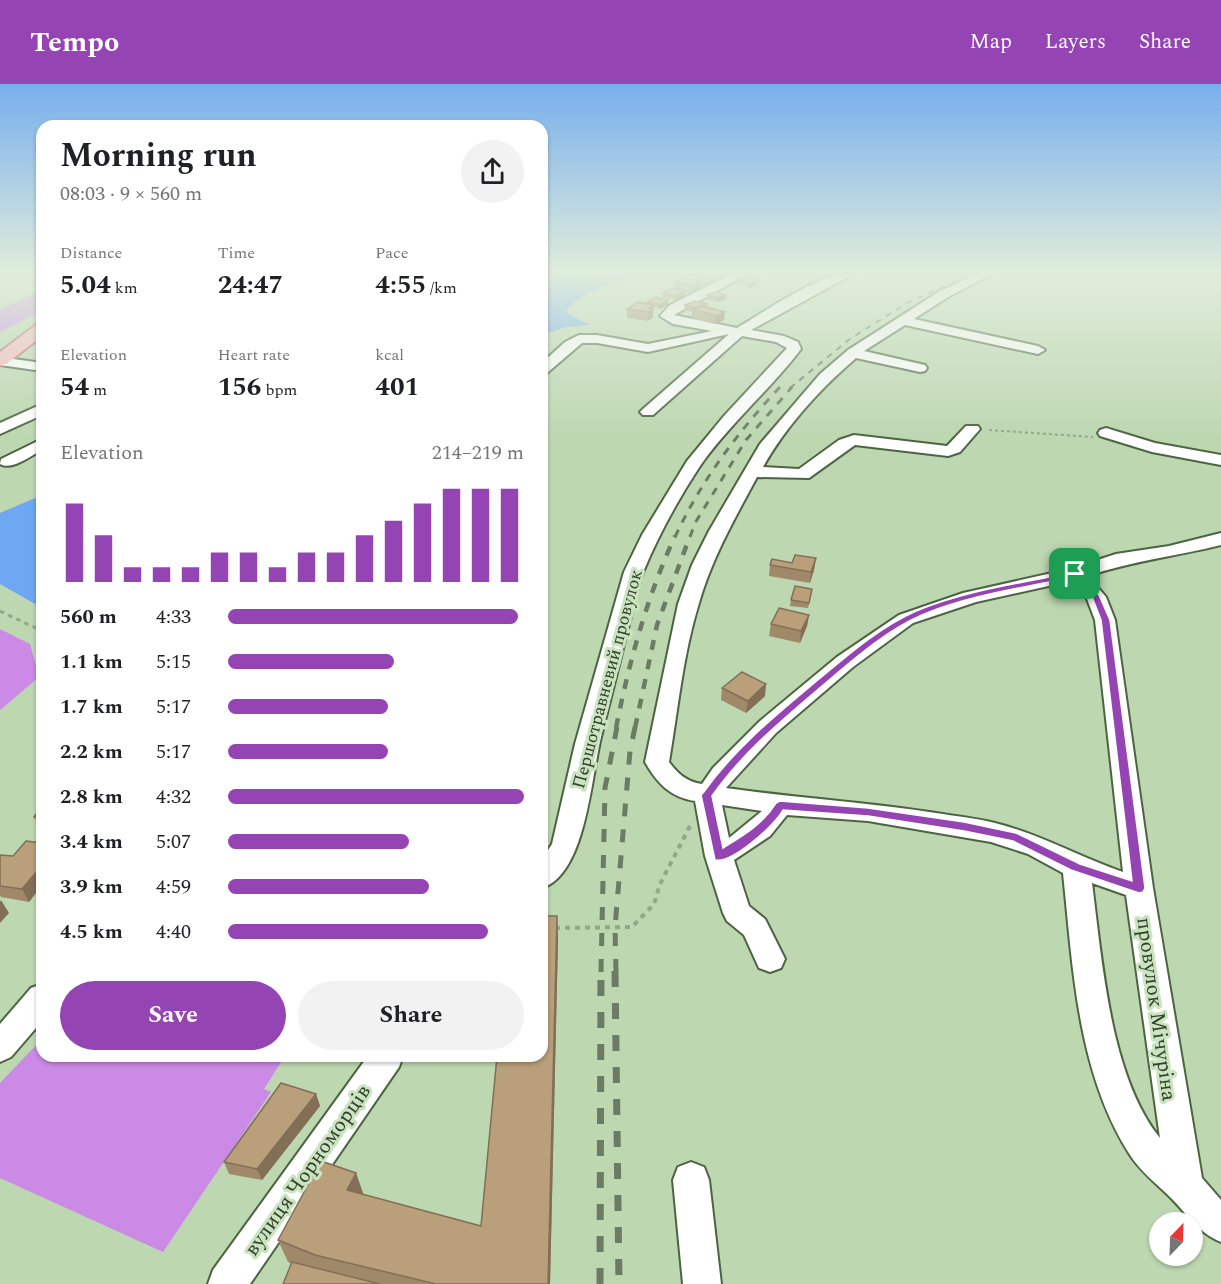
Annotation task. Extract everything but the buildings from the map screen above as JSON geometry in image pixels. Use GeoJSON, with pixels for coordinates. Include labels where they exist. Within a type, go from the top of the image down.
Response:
{"type":"FeatureCollection","features":[{"type":"Feature","properties":{"kind":"main road"},"geometry":{"type":"LineString","coordinates":[[0,360],[36,333]]}},
{"type":"Feature","properties":{"kind":"street"},"geometry":{"type":"LineString","coordinates":[[711,327],[740,332]]}},
{"type":"Feature","properties":{"kind":"street"},"geometry":{"type":"LineString","coordinates":[[648,412],[749,327]]}},
{"type":"Feature","properties":{"kind":"street"},"geometry":{"type":"LineString","coordinates":[[892,327],[854,353],[825,377],[800,403],[768,444],[750,472],[718,531],[702,565],[688,604],[657,762],[674,784],[706,795],[780,806],[868,812],[993,832],[1038,847],[1076,867],[1139,888]]}},
{"type":"Feature","properties":{"kind":"street"},"geometry":{"type":"LineString","coordinates":[[934,327],[1038,350]]}},
{"type":"Feature","properties":{"kind":"street"},"geometry":{"type":"LineString","coordinates":[[548,365],[579,339],[597,339],[648,348],[718,333],[740,332]]}},
{"type":"Feature","properties":{"kind":"street","name":"Першотравневий провулок"},"geometry":{"type":"LineString","coordinates":[[548,870],[557,860],[565,844],[587,744],[619,623],[634,572],[651,534],[693,465],[753,390],[793,352],[792,345],[778,339],[740,332]]}},
{"type":"Feature","properties":{"kind":"street"},"geometry":{"type":"LineString","coordinates":[[854,353],[920,368]]}},
{"type":"Feature","properties":{"kind":"street"},"geometry":{"type":"LineString","coordinates":[[20,362],[36,355]]}},
{"type":"Feature","properties":{"kind":"street"},"geometry":{"type":"LineString","coordinates":[[0,360],[36,366]]}},
{"type":"Feature","properties":{"kind":"street"},"geometry":{"type":"LineString","coordinates":[[0,429],[36,412]]}},
{"type":"Feature","properties":{"kind":"street"},"geometry":{"type":"LineString","coordinates":[[750,472],[803,474],[845,443],[854,440],[948,451],[954,449],[972,429]]}},
{"type":"Feature","properties":{"kind":"street"},"geometry":{"type":"LineString","coordinates":[[1106,433],[1130,442],[1221,460]]}},
{"type":"Feature","properties":{"kind":"street"},"geometry":{"type":"LineString","coordinates":[[7,462],[36,447]]}},
{"type":"Feature","properties":{"kind":"street"},"geometry":{"type":"LineString","coordinates":[[770,959],[755,927],[737,913],[719,856],[706,795],[722,774],[768,727],[891,627],[920,613],[970,597],[1075,574],[1116,560],[1153,555],[1221,539]]}},
{"type":"Feature","properties":{"kind":"street","name":"провулок Мічуріна"},"geometry":{"type":"LineString","coordinates":[[1075,574],[1096,597],[1105,620],[1139,888],[1185,1186],[1204,1210],[1221,1223]]}},
{"type":"Feature","properties":{"kind":"street"},"geometry":{"type":"LineString","coordinates":[[719,856],[757,832],[773,818],[780,806]]}},
{"type":"Feature","properties":{"kind":"street"},"geometry":{"type":"LineString","coordinates":[[1076,867],[1091,987],[1106,1056],[1121,1106],[1142,1143],[1185,1186]]}},
{"type":"Feature","properties":{"kind":"street"},"geometry":{"type":"LineString","coordinates":[[0,1047],[36,1005]]}},
{"type":"Feature","properties":{"kind":"street","name":"вулиця Чорноморців"},"geometry":{"type":"LineString","coordinates":[[227,1284],[383,1062]]}},
{"type":"Feature","properties":{"kind":"street"},"geometry":{"type":"LineString","coordinates":[[691,1180],[702,1284]]}},
{"type":"Feature","properties":{"kind":"path"},"geometry":{"type":"LineString","coordinates":[[972,429],[1053,433],[1130,442]]}},
{"type":"Feature","properties":{"kind":"path"},"geometry":{"type":"LineString","coordinates":[[0,611],[36,628]]}},
{"type":"Feature","properties":{"kind":"path"},"geometry":{"type":"LineString","coordinates":[[553,928],[632,927],[654,904],[660,884],[706,795]]}},
{"type":"Feature","properties":{"kind":"shaded area"},"geometry":{"type":"Polygon","coordinates":[[[0,327],[10,327],[0,332],[0,327]]]}},
{"type":"Feature","properties":{"kind":"shaded area"},"geometry":{"type":"Polygon","coordinates":[[[0,629],[30,644],[36,666],[36,680],[0,710],[0,629]]]}},
{"type":"Feature","properties":{"kind":"shaded area"},"geometry":{"type":"Polygon","coordinates":[[[36,1045],[36,1062],[281,1062],[264,1089],[271,1092],[163,1252],[0,1178],[0,1083],[36,1045]]]}},
{"type":"Feature","properties":{"kind":"water"},"geometry":{"type":"Polygon","coordinates":[[[548,327],[566,327],[548,333],[548,327]]]}},
{"type":"Feature","properties":{"kind":"water"},"geometry":{"type":"Polygon","coordinates":[[[36,498],[36,605],[0,584],[0,513],[36,498]]]}},
{"type":"Feature","properties":{"kind":"railway"},"geometry":{"type":"LineString","coordinates":[[790,388],[851,338],[869,327]]}},
{"type":"Feature","properties":{"kind":"railway"},"geometry":{"type":"LineString","coordinates":[[675,537],[696,496],[721,458],[780,387]]}},
{"type":"Feature","properties":{"kind":"railway"},"geometry":{"type":"LineString","coordinates":[[690,537],[695,523],[746,440],[792,387]]}},
{"type":"Feature","properties":{"kind":"railway"},"geometry":{"type":"LineString","coordinates":[[616,728],[640,630],[675,536]]}},
{"type":"Feature","properties":{"kind":"railway"},"geometry":{"type":"LineString","coordinates":[[635,728],[657,625],[690,536]]}},
{"type":"Feature","properties":{"kind":"railway"},"geometry":{"type":"LineString","coordinates":[[601,972],[605,788],[617,727]]}},
{"type":"Feature","properties":{"kind":"railway"},"geometry":{"type":"LineString","coordinates":[[616,972],[615,927],[630,751],[635,727]]}},
{"type":"Feature","properties":{"kind":"railway"},"geometry":{"type":"LineString","coordinates":[[600,1284],[601,971]]}},
{"type":"Feature","properties":{"kind":"railway"},"geometry":{"type":"LineString","coordinates":[[615,971],[619,1284]]}},
{"type":"Feature","properties":{"kind":"route"},"geometry":{"type":"LineString","coordinates":[[1075,574],[1096,597],[1105,620],[1139,888],[1076,867],[1016,838],[964,826],[868,812],[780,806],[773,818],[757,832],[719,856],[706,795],[722,774],[768,727],[845,662],[891,627],[920,613],[970,597],[1075,574]]}}]}
